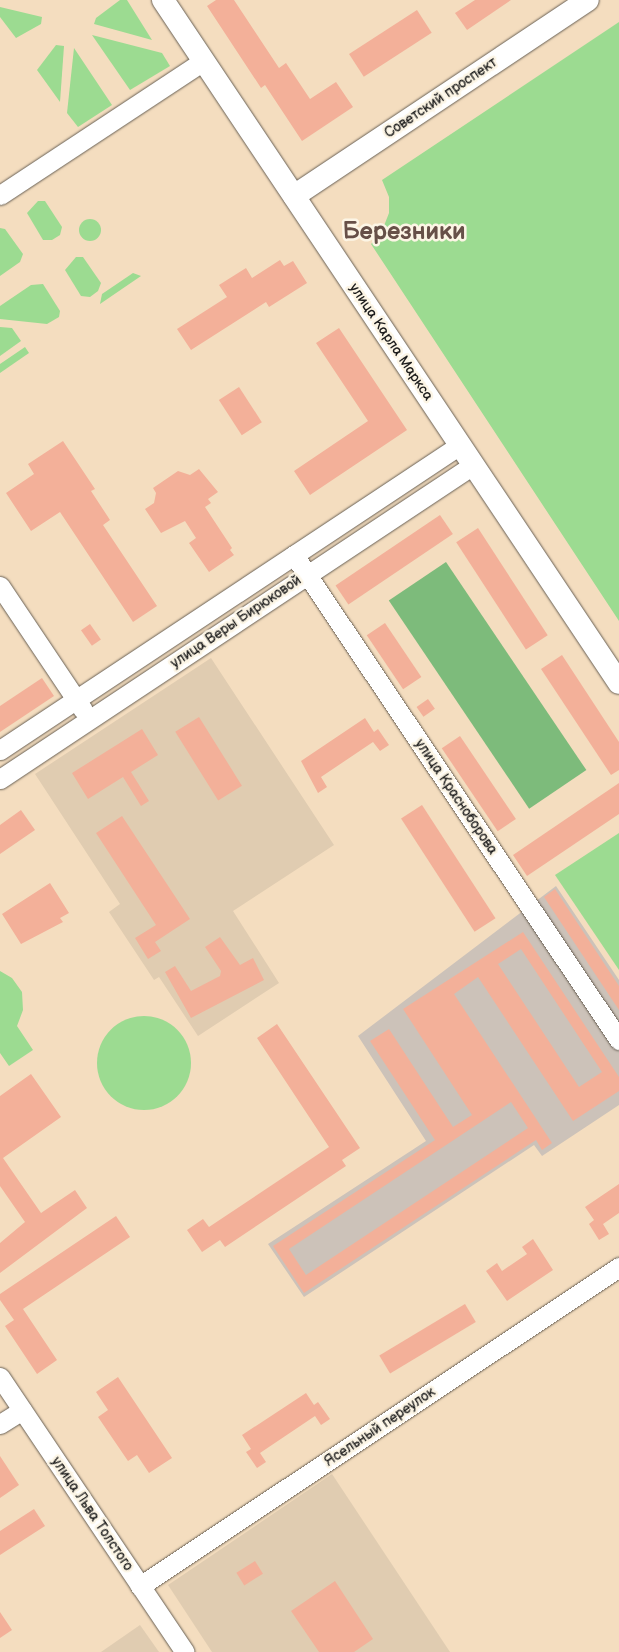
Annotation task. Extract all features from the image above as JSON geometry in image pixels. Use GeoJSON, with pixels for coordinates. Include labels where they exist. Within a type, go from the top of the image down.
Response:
{"type":"FeatureCollection","features":[{"type":"Feature","properties":{"kind":"main road","name":"улица Карла Маркса"},"geometry":{"type":"LineString","coordinates":[[163,0],[619,683]]}},
{"type":"Feature","properties":{"kind":"main road","name":"Советский проспект"},"geometry":{"type":"LineString","coordinates":[[294,196],[588,0]]}},
{"type":"Feature","properties":{"kind":"street"},"geometry":{"type":"LineString","coordinates":[[0,195],[203,61]]}},
{"type":"Feature","properties":{"kind":"street","name":"улица Веры Бирюковой"},"geometry":{"type":"LineString","coordinates":[[0,750],[460,445]]}},
{"type":"Feature","properties":{"kind":"street","name":"улица Веры Бирюковой"},"geometry":{"type":"LineString","coordinates":[[0,779],[473,465]]}},
{"type":"Feature","properties":{"kind":"street","name":"улица Красноборова"},"geometry":{"type":"LineString","coordinates":[[294,555],[619,1040]]}},
{"type":"Feature","properties":{"kind":"street"},"geometry":{"type":"LineString","coordinates":[[0,586],[89,720]]}},
{"type":"Feature","properties":{"kind":"street","name":"Ясельный переулок"},"geometry":{"type":"LineString","coordinates":[[140,1586],[619,1267]]}},
{"type":"Feature","properties":{"kind":"street","name":"улица Льва Толстого"},"geometry":{"type":"LineString","coordinates":[[0,1377],[185,1652]]}},
{"type":"Feature","properties":{"kind":"street"},"geometry":{"type":"LineString","coordinates":[[0,1424],[22,1410]]}},
{"type":"Feature","properties":{"kind":"shaded area"},"geometry":{"type":"Polygon","coordinates":[[[211,658],[334,845],[233,911],[279,983],[198,1036],[159,977],[154,980],[109,912],[120,904],[35,774],[211,658]]]}},
{"type":"Feature","properties":{"kind":"shaded area"},"geometry":{"type":"Polygon","coordinates":[[[556,886],[619,980],[619,1105],[542,1156],[534,1145],[304,1297],[268,1244],[426,1141],[358,1036],[556,886]]]}},
{"type":"Feature","properties":{"kind":"shaded area"},"geometry":{"type":"Polygon","coordinates":[[[332,1474],[450,1652],[212,1652],[168,1585],[332,1474]]]}},
{"type":"Feature","properties":{"kind":"shaded area"},"geometry":{"type":"Polygon","coordinates":[[[140,1625],[159,1652],[101,1652],[140,1625]]]}},
{"type":"Feature","properties":{"kind":"green space"},"geometry":{"type":"Polygon","coordinates":[[[120,0],[127,0],[152,40],[94,24],[96,18],[120,0]]]}},
{"type":"Feature","properties":{"kind":"green space"},"geometry":{"type":"Polygon","coordinates":[[[0,7],[42,17],[41,24],[16,38],[0,17],[0,7]]]}},
{"type":"Feature","properties":{"kind":"green space"},"geometry":{"type":"Polygon","coordinates":[[[619,22],[619,621],[371,244],[380,236],[389,213],[389,197],[382,180],[619,22]]]}},
{"type":"Feature","properties":{"kind":"green space"},"geometry":{"type":"Polygon","coordinates":[[[92,35],[162,53],[170,66],[130,90],[92,35]]]}},
{"type":"Feature","properties":{"kind":"green space"},"geometry":{"type":"Polygon","coordinates":[[[56,45],[64,46],[60,102],[37,70],[56,45]]]}},
{"type":"Feature","properties":{"kind":"green space"},"geometry":{"type":"Polygon","coordinates":[[[74,48],[112,105],[78,127],[67,113],[74,48]]]}},
{"type":"Feature","properties":{"kind":"green space"},"geometry":{"type":"Polygon","coordinates":[[[38,201],[45,201],[62,227],[60,235],[52,240],[43,240],[27,213],[38,201]]]}},
{"type":"Feature","properties":{"kind":"green space"},"geometry":{"type":"Polygon","coordinates":[[[90,219],[100,226],[101,230],[94,240],[90,241],[80,234],[79,230],[86,220],[90,219]]]}},
{"type":"Feature","properties":{"kind":"green space"},"geometry":{"type":"Polygon","coordinates":[[[0,228],[5,229],[23,254],[20,262],[0,276],[0,228]]]}},
{"type":"Feature","properties":{"kind":"green space"},"geometry":{"type":"Polygon","coordinates":[[[76,257],[83,257],[101,283],[98,291],[90,297],[81,296],[65,270],[76,257]]]}},
{"type":"Feature","properties":{"kind":"green space"},"geometry":{"type":"Polygon","coordinates":[[[133,273],[141,276],[100,304],[102,294],[133,273]]]}},
{"type":"Feature","properties":{"kind":"green space"},"geometry":{"type":"Polygon","coordinates":[[[43,284],[60,311],[59,317],[47,324],[0,319],[0,306],[31,285],[43,284]]]}},
{"type":"Feature","properties":{"kind":"green space"},"geometry":{"type":"Polygon","coordinates":[[[0,327],[12,328],[21,341],[0,356],[0,327]]]}},
{"type":"Feature","properties":{"kind":"green space"},"geometry":{"type":"Polygon","coordinates":[[[25,347],[29,353],[0,373],[0,364],[25,347]]]}},
{"type":"Feature","properties":{"kind":"green space"},"geometry":{"type":"Polygon","coordinates":[[[446,562],[586,770],[529,809],[389,601],[446,562]]]}},
{"type":"Feature","properties":{"kind":"green space"},"geometry":{"type":"Polygon","coordinates":[[[619,833],[619,970],[555,875],[619,833]]]}},
{"type":"Feature","properties":{"kind":"green space"},"geometry":{"type":"Polygon","coordinates":[[[0,971],[12,978],[22,992],[23,1010],[17,1026],[33,1050],[9,1066],[0,1053],[0,971]]]}},
{"type":"Feature","properties":{"kind":"green space"},"geometry":{"type":"Polygon","coordinates":[[[144,1016],[162,1020],[177,1030],[187,1045],[191,1063],[187,1081],[177,1096],[162,1106],[144,1110],[126,1106],[111,1096],[101,1081],[97,1063],[101,1045],[111,1030],[126,1020],[144,1016]]]}},
{"type":"Feature","properties":{"kind":"building"},"geometry":{"type":"Polygon","coordinates":[[[216,0],[234,0],[279,68],[286,63],[310,99],[336,82],[353,107],[302,141],[265,85],[261,88],[207,6],[216,0]]]}},
{"type":"Feature","properties":{"kind":"building"},"geometry":{"type":"Polygon","coordinates":[[[475,0],[511,0],[467,30],[455,13],[475,0]]]}},
{"type":"Feature","properties":{"kind":"building"},"geometry":{"type":"Polygon","coordinates":[[[417,10],[432,33],[364,77],[349,54],[417,10]]]}},
{"type":"Feature","properties":{"kind":"building"},"geometry":{"type":"Polygon","coordinates":[[[280,260],[284,266],[293,261],[307,283],[269,307],[266,302],[191,350],[177,329],[227,297],[219,285],[246,268],[252,278],[280,260]]]}},
{"type":"Feature","properties":{"kind":"building"},"geometry":{"type":"Polygon","coordinates":[[[339,328],[407,430],[310,495],[294,471],[368,421],[316,343],[339,328]]]}},
{"type":"Feature","properties":{"kind":"building"},"geometry":{"type":"Polygon","coordinates":[[[239,387],[262,422],[242,435],[219,400],[239,387]]]}},
{"type":"Feature","properties":{"kind":"building"},"geometry":{"type":"Polygon","coordinates":[[[63,441],[95,489],[91,491],[110,520],[103,525],[157,606],[133,622],[60,512],[31,531],[6,493],[34,474],[28,464],[63,441]]]}},
{"type":"Feature","properties":{"kind":"building"},"geometry":{"type":"Polygon","coordinates":[[[199,469],[218,492],[208,499],[211,503],[205,507],[232,548],[230,550],[234,555],[209,572],[189,543],[196,538],[185,521],[161,533],[145,509],[154,503],[156,493],[153,488],[178,471],[190,475],[199,469]]]}},
{"type":"Feature","properties":{"kind":"building"},"geometry":{"type":"Polygon","coordinates":[[[440,515],[453,534],[348,605],[336,585],[440,515]]]}},
{"type":"Feature","properties":{"kind":"building"},"geometry":{"type":"Polygon","coordinates":[[[478,528],[548,635],[526,650],[456,542],[478,528]]]}},
{"type":"Feature","properties":{"kind":"building"},"geometry":{"type":"Polygon","coordinates":[[[385,623],[421,677],[403,689],[367,635],[385,623]]]}},
{"type":"Feature","properties":{"kind":"building"},"geometry":{"type":"Polygon","coordinates":[[[90,624],[101,640],[92,646],[81,630],[90,624]]]}},
{"type":"Feature","properties":{"kind":"building"},"geometry":{"type":"Polygon","coordinates":[[[562,655],[619,742],[619,770],[611,775],[541,669],[562,655]]]}},
{"type":"Feature","properties":{"kind":"building"},"geometry":{"type":"Polygon","coordinates":[[[42,678],[54,696],[0,732],[0,706],[42,678]]]}},
{"type":"Feature","properties":{"kind":"building"},"geometry":{"type":"Polygon","coordinates":[[[428,699],[435,709],[423,717],[417,707],[428,699]]]}},
{"type":"Feature","properties":{"kind":"building"},"geometry":{"type":"Polygon","coordinates":[[[199,717],[242,786],[218,801],[175,732],[199,717]]]}},
{"type":"Feature","properties":{"kind":"building"},"geometry":{"type":"Polygon","coordinates":[[[365,718],[374,732],[378,729],[389,745],[380,751],[373,742],[321,777],[327,787],[318,793],[301,761],[365,718]]]}},
{"type":"Feature","properties":{"kind":"building"},"geometry":{"type":"Polygon","coordinates":[[[142,729],[158,755],[131,772],[149,801],[141,806],[123,777],[88,799],[72,773],[142,729]]]}},
{"type":"Feature","properties":{"kind":"building"},"geometry":{"type":"Polygon","coordinates":[[[460,736],[516,819],[498,831],[442,748],[460,736]]]}},
{"type":"Feature","properties":{"kind":"building"},"geometry":{"type":"Polygon","coordinates":[[[619,783],[619,814],[527,876],[513,855],[619,783]]]}},
{"type":"Feature","properties":{"kind":"building"},"geometry":{"type":"Polygon","coordinates":[[[422,805],[496,918],[475,932],[401,819],[422,805]]]}},
{"type":"Feature","properties":{"kind":"building"},"geometry":{"type":"Polygon","coordinates":[[[21,810],[35,830],[0,854],[0,825],[21,810]]]}},
{"type":"Feature","properties":{"kind":"building"},"geometry":{"type":"Polygon","coordinates":[[[122,816],[190,919],[155,942],[161,951],[148,959],[135,938],[156,925],[96,833],[122,816]]]}},
{"type":"Feature","properties":{"kind":"building"},"geometry":{"type":"Polygon","coordinates":[[[50,883],[69,913],[60,918],[63,922],[21,944],[2,914],[50,883]]]}},
{"type":"Feature","properties":{"kind":"building"},"geometry":{"type":"Polygon","coordinates":[[[555,889],[619,986],[619,1010],[544,897],[555,889]]]}},
{"type":"Feature","properties":{"kind":"building"},"geometry":{"type":"Polygon","coordinates":[[[523,932],[619,1077],[619,1091],[573,1121],[478,977],[454,994],[552,1143],[542,1150],[536,1140],[304,1293],[273,1246],[435,1140],[370,1041],[389,1029],[453,1127],[472,1115],[403,1009],[523,932]],[[521,949],[498,964],[579,1087],[602,1072],[521,949]],[[511,1102],[289,1249],[306,1275],[528,1128],[511,1102]]]}},
{"type":"Feature","properties":{"kind":"building"},"geometry":{"type":"Polygon","coordinates":[[[220,937],[240,965],[253,958],[264,980],[191,1018],[165,972],[175,966],[191,991],[220,976],[221,971],[205,947],[220,937]]]}},
{"type":"Feature","properties":{"kind":"building"},"geometry":{"type":"Polygon","coordinates":[[[277,1024],[360,1148],[342,1160],[346,1166],[225,1247],[220,1240],[202,1252],[187,1230],[203,1219],[209,1227],[329,1147],[257,1038],[277,1024]]]}},
{"type":"Feature","properties":{"kind":"building"},"geometry":{"type":"Polygon","coordinates":[[[31,1074],[61,1117],[3,1158],[41,1213],[75,1190],[87,1208],[0,1273],[0,1243],[25,1222],[0,1186],[0,1096],[31,1074]]]}},
{"type":"Feature","properties":{"kind":"building"},"geometry":{"type":"Polygon","coordinates":[[[619,1184],[619,1213],[603,1224],[609,1234],[599,1240],[589,1224],[594,1220],[585,1207],[619,1184]]]}},
{"type":"Feature","properties":{"kind":"building"},"geometry":{"type":"Polygon","coordinates":[[[116,1216],[130,1237],[23,1309],[57,1360],[37,1374],[5,1326],[14,1320],[0,1300],[0,1294],[116,1216]]]}},
{"type":"Feature","properties":{"kind":"building"},"geometry":{"type":"Polygon","coordinates":[[[533,1239],[553,1270],[507,1301],[486,1271],[497,1263],[502,1271],[527,1254],[522,1247],[533,1239]]]}},
{"type":"Feature","properties":{"kind":"building"},"geometry":{"type":"Polygon","coordinates":[[[465,1304],[476,1322],[390,1374],[379,1356],[465,1304]]]}},
{"type":"Feature","properties":{"kind":"building"},"geometry":{"type":"Polygon","coordinates":[[[118,1377],[172,1458],[149,1473],[137,1455],[128,1461],[98,1417],[108,1410],[96,1392],[118,1377]]]}},
{"type":"Feature","properties":{"kind":"building"},"geometry":{"type":"Polygon","coordinates":[[[306,1393],[314,1405],[318,1402],[330,1419],[321,1425],[315,1416],[260,1453],[266,1462],[257,1468],[246,1452],[251,1449],[242,1435],[306,1393]]]}},
{"type":"Feature","properties":{"kind":"building"},"geometry":{"type":"Polygon","coordinates":[[[0,1456],[19,1485],[0,1498],[0,1456]]]}},
{"type":"Feature","properties":{"kind":"building"},"geometry":{"type":"Polygon","coordinates":[[[34,1509],[45,1526],[0,1555],[0,1531],[34,1509]]]}},
{"type":"Feature","properties":{"kind":"building"},"geometry":{"type":"Polygon","coordinates":[[[255,1561],[263,1574],[244,1585],[236,1573],[255,1561]]]}},
{"type":"Feature","properties":{"kind":"building"},"geometry":{"type":"Polygon","coordinates":[[[335,1581],[373,1639],[354,1652],[319,1652],[291,1611],[335,1581]]]}},
{"type":"Feature","properties":{"kind":"building"},"geometry":{"type":"Polygon","coordinates":[[[0,1612],[12,1630],[0,1638],[0,1612]]]}},
{"type":"Feature","properties":{"kind":"district","name":"Березники"},"geometry":{"type":"Point","coordinates":[404,232]}}]}
